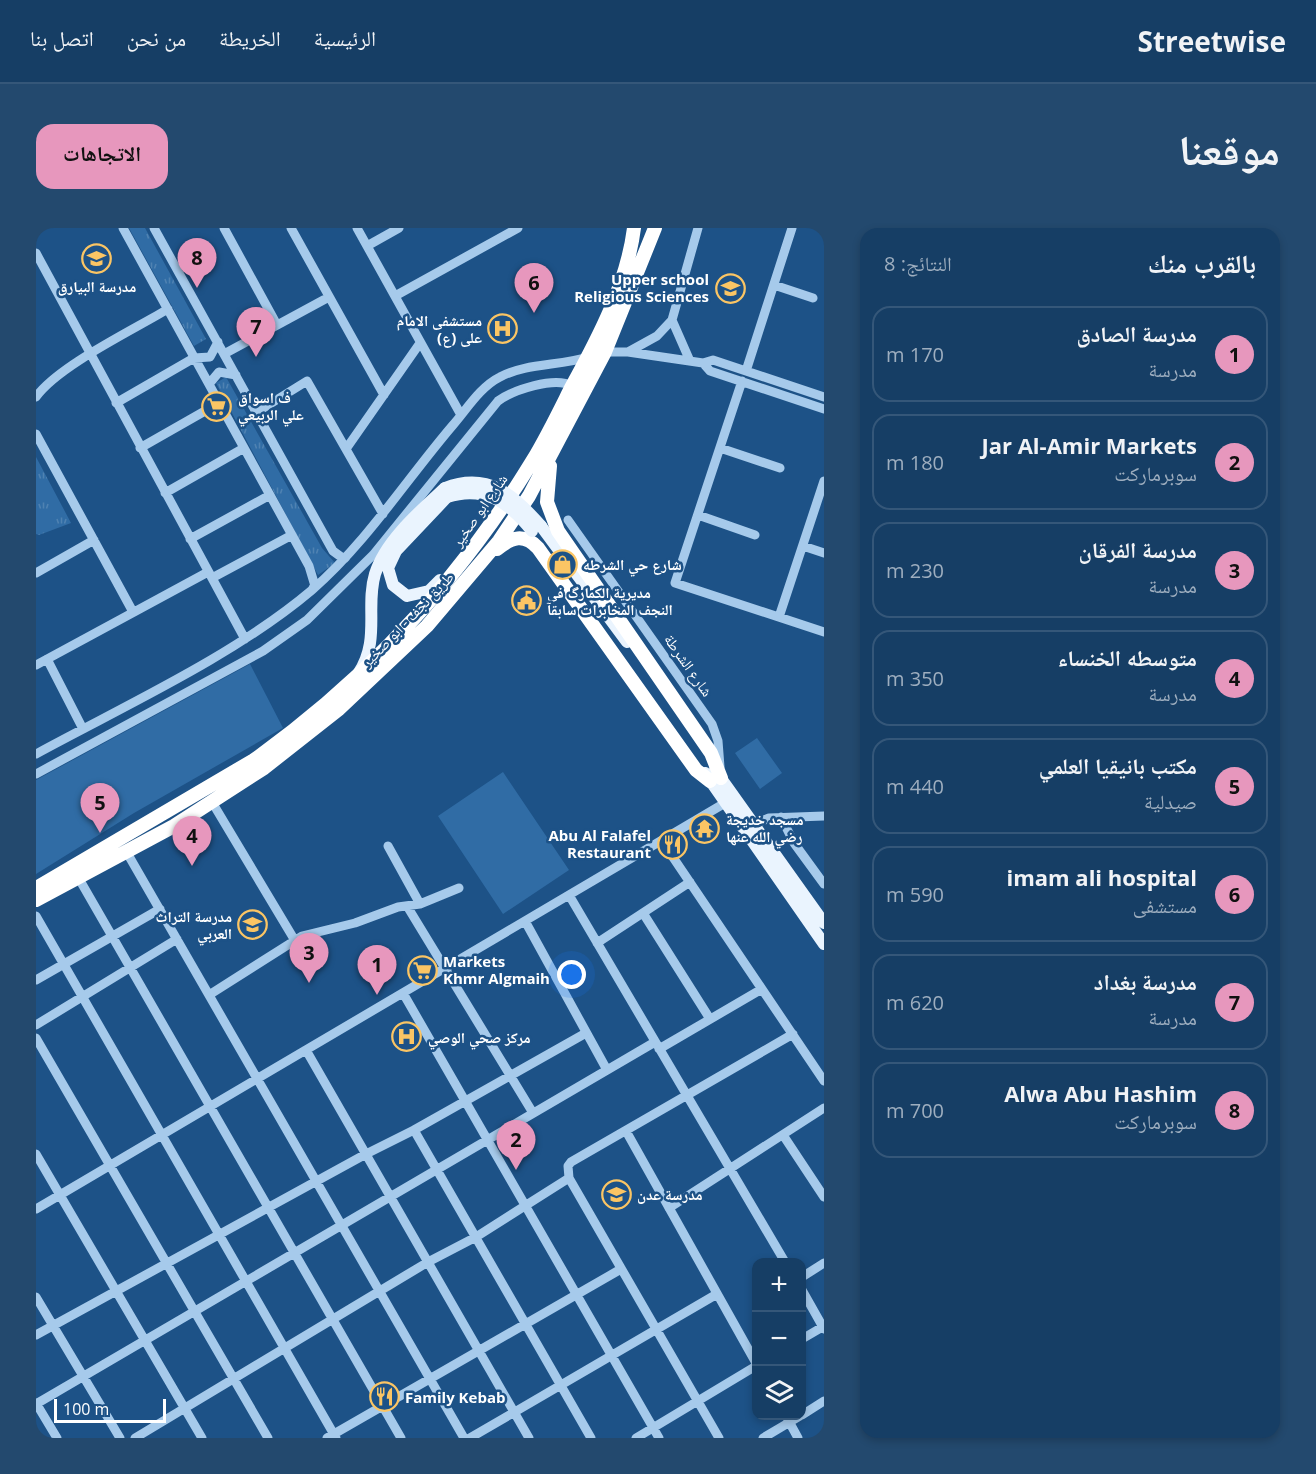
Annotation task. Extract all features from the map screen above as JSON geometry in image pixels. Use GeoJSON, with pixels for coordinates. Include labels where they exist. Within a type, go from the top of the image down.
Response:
{"type":"FeatureCollection","features":[{"type":"Feature","properties":{"kind":"highway"},"geometry":{"type":"LineString","coordinates":[[588,357],[618,288],[634,228]]}},
{"type":"Feature","properties":{"kind":"highway","name":"طريق نجف - ابو صخير"},"geometry":{"type":"LineString","coordinates":[[36,888],[166,812],[212,802],[264,768],[348,700],[405,649],[476,569],[529,496],[605,352],[655,228]]}},
{"type":"Feature","properties":{"kind":"highway","name":"شارع ابو صخير"},"geometry":{"type":"LineString","coordinates":[[288,736],[353,681],[424,610],[476,543],[534,458],[588,357]]}},
{"type":"Feature","properties":{"kind":"highway"},"geometry":{"type":"LineString","coordinates":[[558,442],[549,470],[546,491],[553,521],[569,550],[711,753],[716,779]]}},
{"type":"Feature","properties":{"kind":"highway"},"geometry":{"type":"LineString","coordinates":[[476,569],[513,538],[531,541],[696,770],[716,779]]}},
{"type":"Feature","properties":{"kind":"highway","name":"طريق نجف - ابو صخير"},"geometry":{"type":"LineString","coordinates":[[36,900],[174,826],[195,805],[288,736]]}},
{"type":"Feature","properties":{"kind":"highway"},"geometry":{"type":"LineString","coordinates":[[166,812],[173,817],[174,826]]}},
{"type":"Feature","properties":{"kind":"main road"},"geometry":{"type":"LineString","coordinates":[[446,492],[390,560],[388,568],[393,585],[407,596],[429,591],[459,557],[476,543]]}},
{"type":"Feature","properties":{"kind":"main road"},"geometry":{"type":"LineString","coordinates":[[353,681],[361,669],[371,636],[373,587],[378,566],[400,534],[446,492],[476,492],[495,497],[536,528],[716,779],[755,825],[824,923]]}},
{"type":"Feature","properties":{"kind":"main road"},"geometry":{"type":"LineString","coordinates":[[716,779],[725,803],[822,938]]}},
{"type":"Feature","properties":{"kind":"street"},"geometry":{"type":"LineString","coordinates":[[123,228],[292,535],[312,573],[313,588]]}},
{"type":"Feature","properties":{"kind":"street"},"geometry":{"type":"LineString","coordinates":[[167,228],[155,231],[333,551],[344,560],[348,556]]}},
{"type":"Feature","properties":{"kind":"street"},"geometry":{"type":"LineString","coordinates":[[224,228],[277,325]]}},
{"type":"Feature","properties":{"kind":"street"},"geometry":{"type":"LineString","coordinates":[[291,228],[384,395]]}},
{"type":"Feature","properties":{"kind":"street"},"geometry":{"type":"LineString","coordinates":[[357,228],[461,415]]}},
{"type":"Feature","properties":{"kind":"street"},"geometry":{"type":"LineString","coordinates":[[367,246],[399,228]]}},
{"type":"Feature","properties":{"kind":"street"},"geometry":{"type":"LineString","coordinates":[[395,296],[518,228]]}},
{"type":"Feature","properties":{"kind":"street"},"geometry":{"type":"LineString","coordinates":[[628,352],[651,341],[672,320],[698,228]]}},
{"type":"Feature","properties":{"kind":"street"},"geometry":{"type":"LineString","coordinates":[[746,371],[792,228]]}},
{"type":"Feature","properties":{"kind":"street"},"geometry":{"type":"LineString","coordinates":[[36,253],[245,639]]}},
{"type":"Feature","properties":{"kind":"street"},"geometry":{"type":"LineString","coordinates":[[774,285],[813,298]]}},
{"type":"Feature","properties":{"kind":"street"},"geometry":{"type":"LineString","coordinates":[[224,354],[329,297]]}},
{"type":"Feature","properties":{"kind":"street"},"geometry":{"type":"LineString","coordinates":[[36,397],[47,385],[90,355],[168,309]]}},
{"type":"Feature","properties":{"kind":"street"},"geometry":{"type":"LineString","coordinates":[[672,320],[690,361]]}},
{"type":"Feature","properties":{"kind":"street"},"geometry":{"type":"LineString","coordinates":[[116,403],[194,358],[210,357],[218,342]]}},
{"type":"Feature","properties":{"kind":"street"},"geometry":{"type":"LineString","coordinates":[[346,449],[420,343]]}},
{"type":"Feature","properties":{"kind":"street"},"geometry":{"type":"LineString","coordinates":[[605,352],[628,352],[703,363],[712,360],[824,397]]}},
{"type":"Feature","properties":{"kind":"street"},"geometry":{"type":"LineString","coordinates":[[36,754],[245,639],[274,620],[348,556],[485,387],[516,370],[564,364],[588,357]]}},
{"type":"Feature","properties":{"kind":"street"},"geometry":{"type":"LineString","coordinates":[[703,363],[710,371],[824,409]]}},
{"type":"Feature","properties":{"kind":"street"},"geometry":{"type":"LineString","coordinates":[[209,384],[219,372],[236,375]]}},
{"type":"Feature","properties":{"kind":"street"},"geometry":{"type":"LineString","coordinates":[[256,412],[307,381],[383,513]]}},
{"type":"Feature","properties":{"kind":"street"},"geometry":{"type":"LineString","coordinates":[[742,381],[675,583],[824,632]]}},
{"type":"Feature","properties":{"kind":"street"},"geometry":{"type":"LineString","coordinates":[[36,774],[263,651],[285,636],[324,606],[357,573],[498,401],[524,389],[561,382],[572,386]]}},
{"type":"Feature","properties":{"kind":"street"},"geometry":{"type":"LineString","coordinates":[[140,448],[219,403]]}},
{"type":"Feature","properties":{"kind":"street"},"geometry":{"type":"LineString","coordinates":[[36,434],[134,612]]}},
{"type":"Feature","properties":{"kind":"street"},"geometry":{"type":"LineString","coordinates":[[165,493],[244,448]]}},
{"type":"Feature","properties":{"kind":"street"},"geometry":{"type":"LineString","coordinates":[[720,448],[780,468]]}},
{"type":"Feature","properties":{"kind":"street"},"geometry":{"type":"LineString","coordinates":[[779,617],[824,481]]}},
{"type":"Feature","properties":{"kind":"street"},"geometry":{"type":"LineString","coordinates":[[190,539],[270,495]]}},
{"type":"Feature","properties":{"kind":"street"},"geometry":{"type":"LineString","coordinates":[[698,515],[755,535]]}},
{"type":"Feature","properties":{"kind":"street","name":"شارع الشرطة"},"geometry":{"type":"LineString","coordinates":[[568,520],[712,724],[718,741],[716,779]]}},
{"type":"Feature","properties":{"kind":"street"},"geometry":{"type":"LineString","coordinates":[[36,665],[134,612],[292,535]]}},
{"type":"Feature","properties":{"kind":"street"},"geometry":{"type":"LineString","coordinates":[[36,573],[94,540]]}},
{"type":"Feature","properties":{"kind":"street"},"geometry":{"type":"LineString","coordinates":[[803,546],[824,553]]}},
{"type":"Feature","properties":{"kind":"street"},"geometry":{"type":"LineString","coordinates":[[274,620],[285,636]]}},
{"type":"Feature","properties":{"kind":"street"},"geometry":{"type":"LineString","coordinates":[[47,659],[83,729]]}},
{"type":"Feature","properties":{"kind":"street"},"geometry":{"type":"LineString","coordinates":[[212,802],[294,939]]}},
{"type":"Feature","properties":{"kind":"street"},"geometry":{"type":"LineString","coordinates":[[36,1209],[725,803]]}},
{"type":"Feature","properties":{"kind":"street"},"geometry":{"type":"LineString","coordinates":[[755,825],[766,818],[824,816]]}},
{"type":"Feature","properties":{"kind":"street"},"geometry":{"type":"LineString","coordinates":[[781,817],[794,843],[824,884]]}},
{"type":"Feature","properties":{"kind":"street"},"geometry":{"type":"LineString","coordinates":[[662,841],[824,1081]]}},
{"type":"Feature","properties":{"kind":"street"},"geometry":{"type":"LineString","coordinates":[[388,846],[420,904]]}},
{"type":"Feature","properties":{"kind":"street"},"geometry":{"type":"LineString","coordinates":[[126,851],[464,1438]]}},
{"type":"Feature","properties":{"kind":"street"},"geometry":{"type":"LineString","coordinates":[[78,877],[401,1438]]}},
{"type":"Feature","properties":{"kind":"street"},"geometry":{"type":"LineString","coordinates":[[597,943],[690,882]]}},
{"type":"Feature","properties":{"kind":"street"},"geometry":{"type":"LineString","coordinates":[[209,994],[294,939],[420,904],[459,888]]}},
{"type":"Feature","properties":{"kind":"street"},"geometry":{"type":"LineString","coordinates":[[569,895],[782,1258]]}},
{"type":"Feature","properties":{"kind":"street"},"geometry":{"type":"LineString","coordinates":[[407,906],[533,1113]]}},
{"type":"Feature","properties":{"kind":"street"},"geometry":{"type":"LineString","coordinates":[[36,980],[159,909]]}},
{"type":"Feature","properties":{"kind":"street"},"geometry":{"type":"LineString","coordinates":[[643,913],[710,1019]]}},
{"type":"Feature","properties":{"kind":"street"},"geometry":{"type":"LineString","coordinates":[[36,916],[285,1348],[332,1437],[621,1269]]}},
{"type":"Feature","properties":{"kind":"street"},"geometry":{"type":"LineString","coordinates":[[525,921],[607,1070]]}},
{"type":"Feature","properties":{"kind":"street"},"geometry":{"type":"LineString","coordinates":[[36,1025],[177,939]]}},
{"type":"Feature","properties":{"kind":"street"},"geometry":{"type":"LineString","coordinates":[[57,1438],[36,1403],[607,1070],[710,1019],[762,989]]}},
{"type":"Feature","properties":{"kind":"street"},"geometry":{"type":"LineString","coordinates":[[403,993],[659,1438]]}},
{"type":"Feature","properties":{"kind":"street"},"geometry":{"type":"LineString","coordinates":[[36,1335],[316,1181],[414,1130],[586,1033]]}},
{"type":"Feature","properties":{"kind":"street"},"geometry":{"type":"LineString","coordinates":[[718,1438],[567,1172],[571,1162],[793,1034]]}},
{"type":"Feature","properties":{"kind":"street"},"geometry":{"type":"LineString","coordinates":[[36,1038],[268,1438]]}},
{"type":"Feature","properties":{"kind":"street"},"geometry":{"type":"LineString","coordinates":[[306,1050],[529,1438]]}},
{"type":"Feature","properties":{"kind":"street"},"geometry":{"type":"LineString","coordinates":[[669,1208],[824,1108]]}},
{"type":"Feature","properties":{"kind":"street"},"geometry":{"type":"LineString","coordinates":[[414,1130],[591,1438]]}},
{"type":"Feature","properties":{"kind":"street"},"geometry":{"type":"LineString","coordinates":[[626,1131],[752,1358]]}},
{"type":"Feature","properties":{"kind":"street"},"geometry":{"type":"LineString","coordinates":[[783,1135],[824,1197]]}},
{"type":"Feature","properties":{"kind":"street"},"geometry":{"type":"LineString","coordinates":[[36,1154],[202,1438]]}},
{"type":"Feature","properties":{"kind":"street"},"geometry":{"type":"LineString","coordinates":[[135,1438],[428,1262],[476,1237],[569,1178]]}},
{"type":"Feature","properties":{"kind":"street"},"geometry":{"type":"LineString","coordinates":[[806,1274],[824,1263]]}},
{"type":"Feature","properties":{"kind":"street"},"geometry":{"type":"LineString","coordinates":[[470,1438],[717,1294]]}},
{"type":"Feature","properties":{"kind":"street"},"geometry":{"type":"LineString","coordinates":[[36,1297],[120,1438]]}},
{"type":"Feature","properties":{"kind":"street"},"geometry":{"type":"LineString","coordinates":[[806,1298],[824,1327],[806,1336]]}},
{"type":"Feature","properties":{"kind":"street"},"geometry":{"type":"LineString","coordinates":[[636,1438],[754,1366]]}},
{"type":"Feature","properties":{"kind":"street"},"geometry":{"type":"LineString","coordinates":[[806,1412],[824,1401]]}},
{"type":"Feature","properties":{"kind":"street"},"geometry":{"type":"LineString","coordinates":[[763,1438],[787,1420]]}},
{"type":"Feature","properties":{"kind":"street"},"geometry":{"type":"LineString","coordinates":[[789,1420],[798,1438]]}},
{"type":"Feature","properties":{"kind":"green space"},"geometry":{"type":"Polygon","coordinates":[[[129,228],[145,228],[206,339],[194,346],[129,228]]]}},
{"type":"Feature","properties":{"kind":"green space"},"geometry":{"type":"Polygon","coordinates":[[[226,377],[322,548],[335,563],[318,575],[216,383],[226,377]]]}},
{"type":"Feature","properties":{"kind":"green space"},"geometry":{"type":"Polygon","coordinates":[[[36,457],[71,523],[39,535],[36,534],[36,457]]]}},
{"type":"Feature","properties":{"kind":"green space"},"geometry":{"type":"Polygon","coordinates":[[[250,664],[283,728],[134,813],[36,874],[36,780],[250,664]]]}},
{"type":"Feature","properties":{"kind":"green space"},"geometry":{"type":"Polygon","coordinates":[[[757,738],[782,773],[760,789],[735,753],[757,738]]]}},
{"type":"Feature","properties":{"kind":"green space"},"geometry":{"type":"Polygon","coordinates":[[[503,772],[569,870],[503,914],[438,816],[503,772]]]}},
{"type":"Feature","properties":{"kind":"place","name":"مدرسة البيارق"},"geometry":{"type":"Point","coordinates":[97,259]}},
{"type":"Feature","properties":{"kind":"place","name":"Alwa Abu Hashim"},"geometry":{"type":"Point","coordinates":[197,288]}},
{"type":"Feature","properties":{"kind":"place","name":"Upper school Religious Sciences"},"geometry":{"type":"Point","coordinates":[730,288]}},
{"type":"Feature","properties":{"kind":"place","name":"imam ali hospital"},"geometry":{"type":"Point","coordinates":[534,313]}},
{"type":"Feature","properties":{"kind":"place","name":"مستشفی الامام علی (ع)"},"geometry":{"type":"Point","coordinates":[503,329]}},
{"type":"Feature","properties":{"kind":"place","name":"مدرسة بغداد"},"geometry":{"type":"Point","coordinates":[256,357]}},
{"type":"Feature","properties":{"kind":"place","name":"ف اسواق علي الربيعي"},"geometry":{"type":"Point","coordinates":[217,406]}},
{"type":"Feature","properties":{"kind":"place","name":"شارع حي الشرطه"},"geometry":{"type":"Point","coordinates":[562,564]}},
{"type":"Feature","properties":{"kind":"place","name":"مديرية الكمارگ في النجف المخابرات سابقآ"},"geometry":{"type":"Point","coordinates":[526,601]}},
{"type":"Feature","properties":{"kind":"place","name":"مسجد خديجة رضي الله عنها"},"geometry":{"type":"Point","coordinates":[705,828]}},
{"type":"Feature","properties":{"kind":"place","name":"مكتب بانيقيا العلمي"},"geometry":{"type":"Point","coordinates":[100,833]}},
{"type":"Feature","properties":{"kind":"place","name":"Abu Al Falafel Restaurant"},"geometry":{"type":"Point","coordinates":[672,844]}},
{"type":"Feature","properties":{"kind":"place","name":"متوسطه الخنساء"},"geometry":{"type":"Point","coordinates":[192,866]}},
{"type":"Feature","properties":{"kind":"place","name":"مدرسة التراث العربي"},"geometry":{"type":"Point","coordinates":[253,925]}},
{"type":"Feature","properties":{"kind":"place","name":"Markets Khmr Algmaih"},"geometry":{"type":"Point","coordinates":[422,970]}},
{"type":"Feature","properties":{"kind":"place","name":"مدرسة الفرقان"},"geometry":{"type":"Point","coordinates":[309,983]}},
{"type":"Feature","properties":{"kind":"place","name":"مدرسة الصادق"},"geometry":{"type":"Point","coordinates":[377,995]}},
{"type":"Feature","properties":{"kind":"place","name":"مركز صحي الوصي"},"geometry":{"type":"Point","coordinates":[407,1037]}},
{"type":"Feature","properties":{"kind":"place","name":"Jar Al-Amir Markets"},"geometry":{"type":"Point","coordinates":[516,1170]}},
{"type":"Feature","properties":{"kind":"place","name":"مدرسة عدن"},"geometry":{"type":"Point","coordinates":[616,1194]}},
{"type":"Feature","properties":{"kind":"place","name":"Family Kebab"},"geometry":{"type":"Point","coordinates":[384,1397]}}]}
